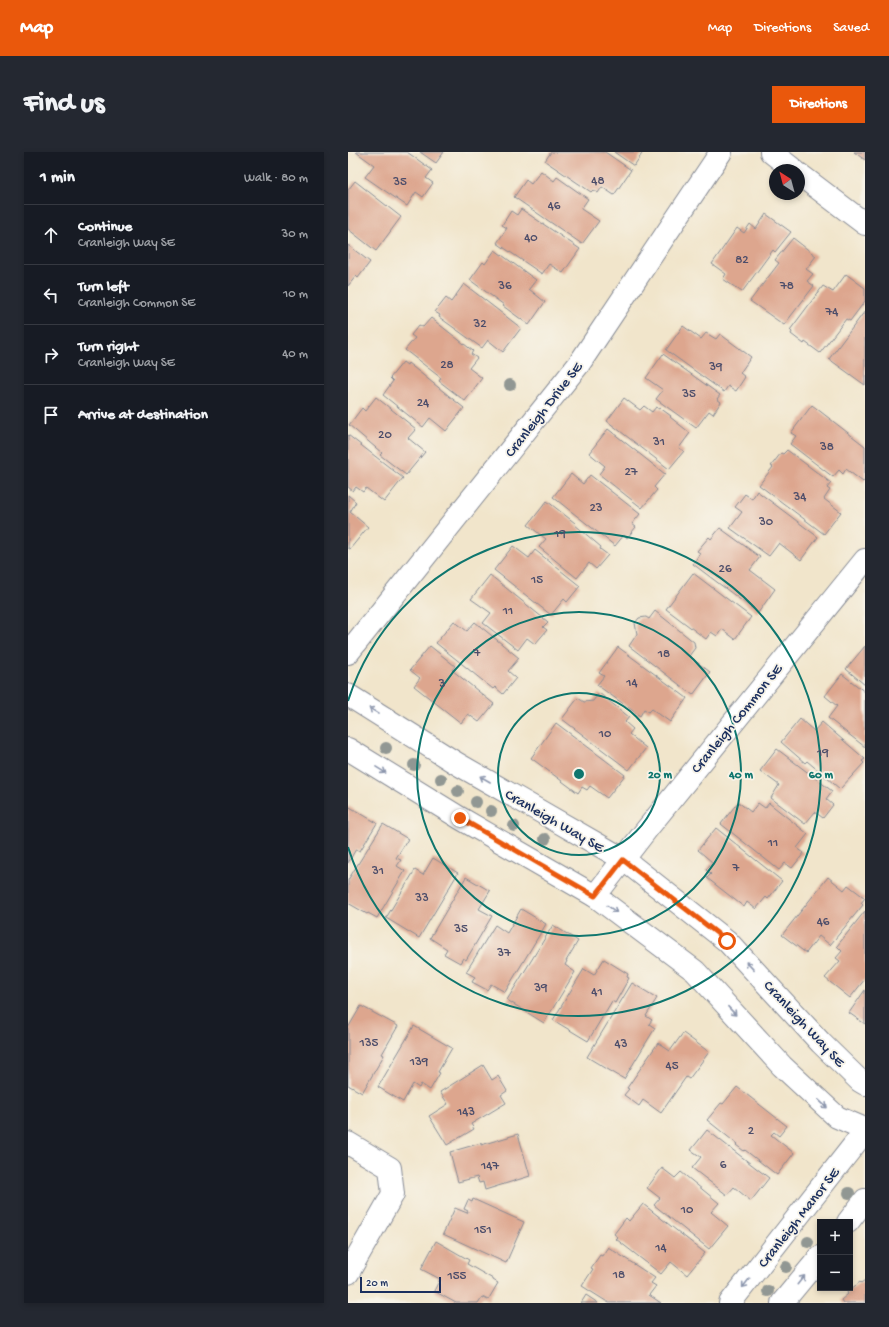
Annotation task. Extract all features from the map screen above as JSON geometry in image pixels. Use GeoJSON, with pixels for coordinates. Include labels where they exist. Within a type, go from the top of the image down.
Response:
{"type":"FeatureCollection","features":[{"type":"Feature","properties":{"kind":"street","name":"Cranleigh Drive SE"},"geometry":{"type":"LineString","coordinates":[[348,653],[579,364],[721,152]]}},
{"type":"Feature","properties":{"kind":"street"},"geometry":{"type":"LineString","coordinates":[[771,152],[786,164]]}},
{"type":"Feature","properties":{"kind":"street"},"geometry":{"type":"LineString","coordinates":[[805,179],[865,224]]}},
{"type":"Feature","properties":{"kind":"street","name":"Cranleigh Common SE"},"geometry":{"type":"LineString","coordinates":[[595,896],[865,560]]}},
{"type":"Feature","properties":{"kind":"street","name":"Cranleigh Way SE"},"geometry":{"type":"LineString","coordinates":[[348,695],[456,763],[623,860],[727,941],[821,1043],[860,1081],[865,1084]]}},
{"type":"Feature","properties":{"kind":"street"},"geometry":{"type":"LineString","coordinates":[[348,749],[460,818],[595,896],[695,971],[782,1066],[837,1117],[865,1130]]}},
{"type":"Feature","properties":{"kind":"street","name":"Cranleigh Manor SE"},"geometry":{"type":"LineString","coordinates":[[730,1303],[865,1130]]}},
{"type":"Feature","properties":{"kind":"street"},"geometry":{"type":"LineString","coordinates":[[348,1143],[390,1168],[393,1194],[348,1273]]}},
{"type":"Feature","properties":{"kind":"street"},"geometry":{"type":"LineString","coordinates":[[850,1219],[865,1200]]}},
{"type":"Feature","properties":{"kind":"street"},"geometry":{"type":"LineString","coordinates":[[782,1303],[817,1261]]}},
{"type":"Feature","properties":{"kind":"building"},"geometry":{"type":"Polygon","coordinates":[[[356,152],[407,152],[432,170],[426,178],[433,183],[423,197],[416,192],[407,206],[365,177],[374,165],[356,152]]]}},
{"type":"Feature","properties":{"kind":"building"},"geometry":{"type":"Polygon","coordinates":[[[420,152],[444,152],[436,163],[420,152]]]}},
{"type":"Feature","properties":{"kind":"building"},"geometry":{"type":"Polygon","coordinates":[[[551,152],[605,152],[631,170],[614,195],[602,187],[598,193],[593,190],[591,192],[545,161],[551,152]]]}},
{"type":"Feature","properties":{"kind":"building"},"geometry":{"type":"Polygon","coordinates":[[[614,152],[643,152],[634,166],[614,152]]]}},
{"type":"Feature","properties":{"kind":"building"},"geometry":{"type":"Polygon","coordinates":[[[854,152],[865,152],[865,160],[854,152]]]}},
{"type":"Feature","properties":{"kind":"building"},"geometry":{"type":"Polygon","coordinates":[[[541,171],[554,181],[557,177],[588,199],[581,209],[599,221],[582,244],[514,197],[526,180],[531,184],[541,171]]]}},
{"type":"Feature","properties":{"kind":"building"},"geometry":{"type":"Polygon","coordinates":[[[355,181],[401,217],[376,251],[348,229],[348,190],[355,181]]]}},
{"type":"Feature","properties":{"kind":"building"},"geometry":{"type":"Polygon","coordinates":[[[521,209],[580,249],[563,273],[549,264],[542,274],[497,243],[507,228],[502,225],[511,211],[517,215],[521,209]]]}},
{"type":"Feature","properties":{"kind":"building"},"geometry":{"type":"Polygon","coordinates":[[[766,214],[791,232],[775,252],[773,250],[742,292],[723,279],[726,274],[712,264],[737,228],[744,233],[750,224],[756,229],[766,214]]]}},
{"type":"Feature","properties":{"kind":"building"},"geometry":{"type":"Polygon","coordinates":[[[793,238],[816,256],[806,269],[813,274],[807,281],[814,286],[784,325],[750,301],[779,263],[775,260],[793,238]]]}},
{"type":"Feature","properties":{"kind":"building"},"geometry":{"type":"Polygon","coordinates":[[[348,245],[370,262],[358,278],[356,276],[348,286],[348,245]]]}},
{"type":"Feature","properties":{"kind":"building"},"geometry":{"type":"Polygon","coordinates":[[[495,250],[536,280],[529,289],[545,302],[529,325],[470,280],[483,262],[485,264],[495,250]]]}},
{"type":"Feature","properties":{"kind":"building"},"geometry":{"type":"Polygon","coordinates":[[[846,274],[865,288],[865,301],[850,321],[846,319],[820,353],[805,342],[804,344],[791,334],[792,332],[790,330],[823,286],[833,292],[846,274]]]}},
{"type":"Feature","properties":{"kind":"building"},"geometry":{"type":"Polygon","coordinates":[[[464,284],[521,328],[503,352],[488,340],[482,348],[439,317],[440,315],[435,312],[446,298],[451,302],[464,284]]]}},
{"type":"Feature","properties":{"kind":"building"},"geometry":{"type":"Polygon","coordinates":[[[865,311],[865,385],[829,359],[865,311]]]}},
{"type":"Feature","properties":{"kind":"building"},"geometry":{"type":"Polygon","coordinates":[[[431,318],[473,351],[471,354],[477,358],[469,368],[482,378],[465,401],[439,381],[441,378],[405,350],[415,338],[411,335],[419,325],[423,327],[431,318]]]}},
{"type":"Feature","properties":{"kind":"building"},"geometry":{"type":"Polygon","coordinates":[[[683,326],[701,339],[706,333],[716,339],[720,334],[751,357],[740,373],[745,377],[736,391],[728,386],[724,392],[666,350],[683,326]]]}},
{"type":"Feature","properties":{"kind":"building"},"geometry":{"type":"Polygon","coordinates":[[[663,354],[720,395],[717,399],[721,402],[713,414],[709,411],[696,428],[656,399],[663,390],[646,378],[663,354]]]}},
{"type":"Feature","properties":{"kind":"building"},"geometry":{"type":"Polygon","coordinates":[[[403,362],[407,365],[408,363],[464,408],[446,431],[430,418],[423,427],[383,395],[393,381],[390,378],[403,362]]]}},
{"type":"Feature","properties":{"kind":"building"},"geometry":{"type":"Polygon","coordinates":[[[376,397],[416,429],[408,438],[425,452],[406,475],[380,455],[382,453],[349,425],[362,408],[365,411],[376,397]]]}},
{"type":"Feature","properties":{"kind":"building"},"geometry":{"type":"Polygon","coordinates":[[[624,398],[640,410],[644,406],[652,412],[656,407],[659,409],[660,408],[690,433],[679,448],[684,451],[669,469],[607,421],[624,398]]]}},
{"type":"Feature","properties":{"kind":"building"},"geometry":{"type":"Polygon","coordinates":[[[812,405],[865,446],[865,480],[863,482],[846,469],[843,474],[839,470],[833,477],[790,444],[796,436],[791,433],[812,405]]]}},
{"type":"Feature","properties":{"kind":"building"},"geometry":{"type":"Polygon","coordinates":[[[608,429],[665,474],[654,487],[657,490],[642,508],[599,474],[605,466],[589,453],[608,429]]]}},
{"type":"Feature","properties":{"kind":"building"},"geometry":{"type":"Polygon","coordinates":[[[348,435],[403,478],[384,502],[366,488],[363,492],[356,487],[353,491],[348,487],[348,435]]]}},
{"type":"Feature","properties":{"kind":"building"},"geometry":{"type":"Polygon","coordinates":[[[787,450],[831,483],[827,488],[830,490],[824,499],[841,512],[824,534],[759,485],[773,467],[771,466],[781,453],[783,454],[787,450]]]}},
{"type":"Feature","properties":{"kind":"building"},"geometry":{"type":"Polygon","coordinates":[[[571,474],[583,484],[590,475],[640,514],[632,524],[636,527],[627,538],[624,535],[615,546],[553,497],[571,474]]]}},
{"type":"Feature","properties":{"kind":"building"},"geometry":{"type":"Polygon","coordinates":[[[757,491],[818,537],[801,560],[779,543],[769,556],[730,528],[742,512],[735,507],[745,494],[752,499],[757,491]]]}},
{"type":"Feature","properties":{"kind":"building"},"geometry":{"type":"Polygon","coordinates":[[[348,495],[356,502],[350,512],[368,527],[350,549],[348,548],[348,495]]]}},
{"type":"Feature","properties":{"kind":"building"},"geometry":{"type":"Polygon","coordinates":[[[547,501],[575,523],[574,524],[608,555],[596,569],[589,563],[577,578],[539,547],[546,539],[528,525],[547,501]]]}},
{"type":"Feature","properties":{"kind":"building"},"geometry":{"type":"Polygon","coordinates":[[[720,528],[760,557],[750,570],[775,589],[758,613],[693,564],[700,553],[697,551],[709,537],[711,539],[720,528]]]}},
{"type":"Feature","properties":{"kind":"building"},"geometry":{"type":"Polygon","coordinates":[[[513,546],[529,558],[535,550],[580,586],[567,602],[564,599],[551,615],[494,570],[513,546]]]}},
{"type":"Feature","properties":{"kind":"building"},"geometry":{"type":"Polygon","coordinates":[[[693,573],[751,617],[735,639],[722,629],[717,636],[711,632],[706,639],[666,609],[693,573]]]}},
{"type":"Feature","properties":{"kind":"building"},"geometry":{"type":"Polygon","coordinates":[[[490,575],[548,622],[543,627],[547,630],[535,644],[527,638],[518,650],[483,623],[491,613],[471,599],[490,575]]]}},
{"type":"Feature","properties":{"kind":"building"},"geometry":{"type":"Polygon","coordinates":[[[655,611],[694,642],[695,648],[689,656],[710,672],[693,695],[629,646],[637,634],[635,623],[639,618],[646,617],[649,619],[655,611]]]}},
{"type":"Feature","properties":{"kind":"building"},"geometry":{"type":"Polygon","coordinates":[[[454,621],[467,631],[475,622],[519,658],[508,671],[516,678],[503,694],[495,687],[493,689],[436,643],[454,621]]]}},
{"type":"Feature","properties":{"kind":"building"},"geometry":{"type":"Polygon","coordinates":[[[430,646],[455,666],[452,670],[494,704],[479,722],[468,714],[461,723],[414,686],[420,678],[410,670],[430,646]]]}},
{"type":"Feature","properties":{"kind":"building"},"geometry":{"type":"Polygon","coordinates":[[[865,646],[865,685],[846,669],[865,646]]]}},
{"type":"Feature","properties":{"kind":"building"},"geometry":{"type":"Polygon","coordinates":[[[618,647],[687,698],[670,722],[652,709],[649,712],[644,709],[640,716],[597,685],[604,676],[599,673],[618,647]]]}},
{"type":"Feature","properties":{"kind":"building"},"geometry":{"type":"Polygon","coordinates":[[[842,674],[865,692],[865,747],[828,718],[837,706],[825,696],[842,674]]]}},
{"type":"Feature","properties":{"kind":"building"},"geometry":{"type":"Polygon","coordinates":[[[599,693],[629,717],[625,722],[633,729],[629,734],[646,748],[629,770],[562,719],[578,698],[584,702],[593,701],[599,693]]]}},
{"type":"Feature","properties":{"kind":"building"},"geometry":{"type":"Polygon","coordinates":[[[800,719],[814,731],[822,722],[865,759],[862,761],[864,763],[840,789],[807,761],[805,763],[781,742],[800,719]]]}},
{"type":"Feature","properties":{"kind":"building"},"geometry":{"type":"Polygon","coordinates":[[[556,723],[625,775],[607,798],[590,786],[587,790],[582,787],[578,793],[531,758],[556,723]]]}},
{"type":"Feature","properties":{"kind":"building"},"geometry":{"type":"Polygon","coordinates":[[[777,749],[832,791],[826,799],[833,805],[823,818],[815,812],[805,824],[771,798],[779,785],[760,771],[777,749]]]}},
{"type":"Feature","properties":{"kind":"building"},"geometry":{"type":"Polygon","coordinates":[[[738,802],[751,812],[758,803],[765,808],[769,803],[808,834],[797,848],[804,853],[792,868],[785,863],[779,870],[721,824],[738,802]]]}},
{"type":"Feature","properties":{"kind":"building"},"geometry":{"type":"Polygon","coordinates":[[[348,806],[377,823],[360,851],[356,849],[348,863],[348,806]]]}},
{"type":"Feature","properties":{"kind":"building"},"geometry":{"type":"Polygon","coordinates":[[[383,824],[408,839],[396,858],[401,860],[397,866],[405,871],[377,918],[348,903],[348,880],[383,824]]]}},
{"type":"Feature","properties":{"kind":"building"},"geometry":{"type":"Polygon","coordinates":[[[716,828],[782,881],[768,899],[766,897],[756,909],[747,902],[744,907],[707,878],[711,874],[706,870],[712,862],[698,850],[716,828]]]}},
{"type":"Feature","properties":{"kind":"building"},"geometry":{"type":"Polygon","coordinates":[[[433,858],[458,873],[419,938],[386,918],[415,870],[423,875],[433,858]]]}},
{"type":"Feature","properties":{"kind":"building"},"geometry":{"type":"Polygon","coordinates":[[[466,877],[490,891],[479,909],[492,916],[466,960],[463,958],[460,963],[444,954],[447,949],[430,938],[466,877]]]}},
{"type":"Feature","properties":{"kind":"building"},"geometry":{"type":"Polygon","coordinates":[[[828,877],[844,890],[848,885],[865,898],[861,903],[863,905],[830,945],[819,936],[806,953],[782,935],[828,877]]]}},
{"type":"Feature","properties":{"kind":"building"},"geometry":{"type":"Polygon","coordinates":[[[521,909],[546,924],[505,992],[491,984],[487,990],[472,982],[475,977],[466,972],[495,925],[507,933],[521,909]]]}},
{"type":"Feature","properties":{"kind":"building"},"geometry":{"type":"Polygon","coordinates":[[[865,911],[865,979],[850,998],[825,978],[840,961],[836,958],[842,951],[837,946],[865,911]]]}},
{"type":"Feature","properties":{"kind":"building"},"geometry":{"type":"Polygon","coordinates":[[[553,925],[578,941],[565,965],[575,972],[544,1023],[507,1000],[553,925]]]}},
{"type":"Feature","properties":{"kind":"building"},"geometry":{"type":"Polygon","coordinates":[[[604,959],[628,974],[627,977],[629,978],[615,1003],[612,1001],[588,1041],[553,1020],[584,969],[594,975],[604,959]]]}},
{"type":"Feature","properties":{"kind":"building"},"geometry":{"type":"Polygon","coordinates":[[[632,983],[657,998],[646,1016],[652,1020],[649,1024],[655,1028],[624,1079],[587,1057],[632,983]]]}},
{"type":"Feature","properties":{"kind":"building"},"geometry":{"type":"Polygon","coordinates":[[[865,990],[865,1024],[849,1013],[865,990]]]}},
{"type":"Feature","properties":{"kind":"building"},"geometry":{"type":"Polygon","coordinates":[[[361,1006],[398,1026],[382,1054],[384,1055],[362,1093],[348,1085],[348,1028],[361,1006]]]}},
{"type":"Feature","properties":{"kind":"building"},"geometry":{"type":"Polygon","coordinates":[[[414,1026],[452,1048],[438,1072],[440,1073],[430,1090],[421,1084],[419,1088],[413,1084],[403,1102],[378,1087],[414,1026]]]}},
{"type":"Feature","properties":{"kind":"building"},"geometry":{"type":"Polygon","coordinates":[[[683,1033],[709,1052],[689,1079],[686,1077],[661,1113],[643,1100],[639,1106],[624,1095],[629,1089],[627,1088],[658,1043],[670,1051],[683,1033]]]}},
{"type":"Feature","properties":{"kind":"building"},"geometry":{"type":"Polygon","coordinates":[[[483,1065],[492,1080],[498,1076],[507,1091],[501,1095],[506,1103],[471,1124],[474,1129],[447,1145],[429,1116],[448,1104],[440,1092],[483,1065]]]}},
{"type":"Feature","properties":{"kind":"building"},"geometry":{"type":"Polygon","coordinates":[[[737,1087],[787,1126],[779,1136],[774,1132],[771,1135],[794,1153],[777,1175],[745,1150],[744,1151],[736,1145],[737,1144],[707,1120],[737,1087]]]}},
{"type":"Feature","properties":{"kind":"building"},"geometry":{"type":"Polygon","coordinates":[[[707,1130],[769,1178],[751,1201],[734,1187],[727,1195],[692,1168],[701,1157],[691,1150],[707,1130]]]}},
{"type":"Feature","properties":{"kind":"building"},"geometry":{"type":"Polygon","coordinates":[[[518,1134],[530,1176],[485,1190],[483,1182],[479,1183],[477,1177],[458,1182],[450,1152],[518,1134]]]}},
{"type":"Feature","properties":{"kind":"building"},"geometry":{"type":"Polygon","coordinates":[[[662,1168],[675,1178],[681,1172],[719,1203],[711,1212],[728,1226],[709,1249],[654,1205],[660,1198],[647,1188],[662,1168]]]}},
{"type":"Feature","properties":{"kind":"building"},"geometry":{"type":"Polygon","coordinates":[[[473,1199],[524,1222],[506,1263],[443,1234],[455,1208],[467,1213],[468,1211],[464,1209],[468,1200],[472,1202],[473,1199]]]}},
{"type":"Feature","properties":{"kind":"building"},"geometry":{"type":"Polygon","coordinates":[[[643,1204],[705,1253],[687,1275],[671,1262],[661,1274],[616,1239],[618,1237],[614,1234],[626,1218],[629,1221],[643,1204]]]}},
{"type":"Feature","properties":{"kind":"building"},"geometry":{"type":"Polygon","coordinates":[[[436,1241],[469,1260],[467,1264],[498,1283],[488,1300],[482,1297],[478,1303],[456,1303],[434,1291],[440,1279],[421,1269],[436,1241]]]}},
{"type":"Feature","properties":{"kind":"building"},"geometry":{"type":"Polygon","coordinates":[[[608,1247],[655,1278],[651,1283],[656,1286],[649,1295],[661,1303],[609,1303],[582,1286],[593,1269],[591,1268],[608,1247]]]}},
{"type":"Feature","properties":{"kind":"building"},"geometry":{"type":"Polygon","coordinates":[[[865,1280],[865,1303],[843,1303],[841,1300],[848,1294],[847,1292],[853,1291],[853,1287],[860,1282],[861,1283],[865,1280]]]}},
{"type":"Feature","properties":{"kind":"building"},"geometry":{"type":"Polygon","coordinates":[[[586,1295],[598,1303],[581,1303],[586,1295]]]}},
{"type":"Feature","properties":{"kind":"route"},"geometry":{"type":"LineString","coordinates":[[460,818],[595,896],[623,860],[727,941]]}}]}
